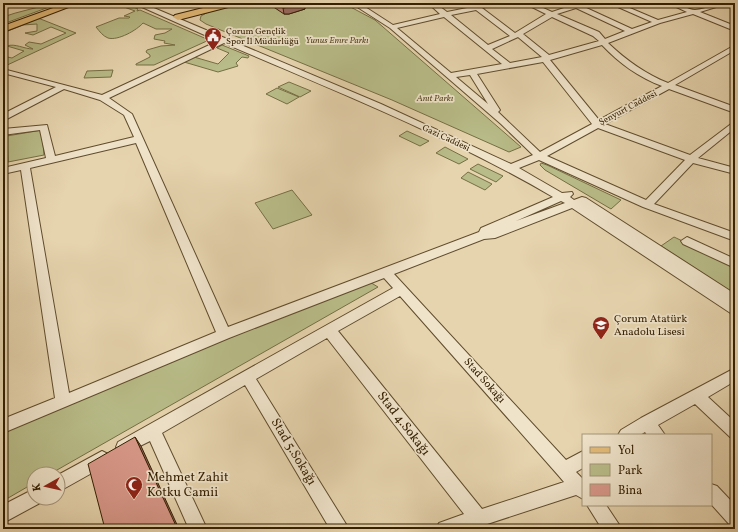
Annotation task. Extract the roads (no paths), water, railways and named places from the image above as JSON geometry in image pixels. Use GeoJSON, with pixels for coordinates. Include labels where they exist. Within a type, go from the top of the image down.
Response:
{"type":"FeatureCollection","features":[{"type":"Feature","properties":{"kind":"main road"},"geometry":{"type":"LineString","coordinates":[[3,26],[67,3]]}},
{"type":"Feature","properties":{"kind":"main road"},"geometry":{"type":"LineString","coordinates":[[3,29],[75,3]]}},
{"type":"Feature","properties":{"kind":"main road"},"geometry":{"type":"LineString","coordinates":[[182,20],[217,5],[233,3]]}},
{"type":"Feature","properties":{"kind":"main road"},"geometry":{"type":"LineString","coordinates":[[182,20],[205,11]]}},
{"type":"Feature","properties":{"kind":"street","name":"Gazi Caddesi"},"geometry":{"type":"LineString","coordinates":[[136,3],[182,20],[223,41],[515,165]]}},
{"type":"Feature","properties":{"kind":"street","name":"Gazi Caddesi"},"geometry":{"type":"LineString","coordinates":[[146,3],[515,165],[567,195],[735,300]]}},
{"type":"Feature","properties":{"kind":"street"},"geometry":{"type":"LineString","coordinates":[[354,3],[392,27],[504,122],[539,156],[647,204],[735,237]]}},
{"type":"Feature","properties":{"kind":"street"},"geometry":{"type":"LineString","coordinates":[[431,3],[509,66]]}},
{"type":"Feature","properties":{"kind":"street"},"geometry":{"type":"LineString","coordinates":[[471,3],[517,34],[547,59],[598,125],[691,159],[735,171]]}},
{"type":"Feature","properties":{"kind":"street"},"geometry":{"type":"LineString","coordinates":[[392,27],[446,16],[496,3]]}},
{"type":"Feature","properties":{"kind":"street"},"geometry":{"type":"LineString","coordinates":[[527,3],[596,34],[605,42],[610,50],[633,69],[667,87],[735,110]]}},
{"type":"Feature","properties":{"kind":"street"},"geometry":{"type":"LineString","coordinates":[[488,48],[572,4],[585,3]]}},
{"type":"Feature","properties":{"kind":"street"},"geometry":{"type":"LineString","coordinates":[[612,3],[658,22]]}},
{"type":"Feature","properties":{"kind":"street"},"geometry":{"type":"LineString","coordinates":[[670,3],[735,29]]}},
{"type":"Feature","properties":{"kind":"street"},"geometry":{"type":"LineString","coordinates":[[679,3],[694,13]]}},
{"type":"Feature","properties":{"kind":"street"},"geometry":{"type":"LineString","coordinates":[[450,76],[547,59],[605,42],[658,22],[726,3]]}},
{"type":"Feature","properties":{"kind":"street"},"geometry":{"type":"LineString","coordinates":[[572,4],[632,32]]}},
{"type":"Feature","properties":{"kind":"street"},"geometry":{"type":"LineString","coordinates":[[103,98],[223,41]]}},
{"type":"Feature","properties":{"kind":"street","name":"Şenyurt Caddesi"},"geometry":{"type":"LineString","coordinates":[[515,165],[539,156],[598,125],[735,48]]}},
{"type":"Feature","properties":{"kind":"street"},"geometry":{"type":"LineString","coordinates":[[3,71],[103,98],[128,114],[224,334]]}},
{"type":"Feature","properties":{"kind":"street"},"geometry":{"type":"LineString","coordinates":[[472,72],[504,122]]}},
{"type":"Feature","properties":{"kind":"street"},"geometry":{"type":"LineString","coordinates":[[3,118],[63,86]]}},
{"type":"Feature","properties":{"kind":"street"},"geometry":{"type":"LineString","coordinates":[[647,204],[691,159],[735,124]]}},
{"type":"Feature","properties":{"kind":"street"},"geometry":{"type":"LineString","coordinates":[[3,132],[44,127],[51,158]]}},
{"type":"Feature","properties":{"kind":"street"},"geometry":{"type":"LineString","coordinates":[[3,171],[51,158],[139,139]]}},
{"type":"Feature","properties":{"kind":"street"},"geometry":{"type":"LineString","coordinates":[[25,165],[63,402]]}},
{"type":"Feature","properties":{"kind":"street"},"geometry":{"type":"LineString","coordinates":[[483,235],[485,231],[567,195]]}},
{"type":"Feature","properties":{"kind":"street","name":"Gazi Caddesi"},"geometry":{"type":"LineString","coordinates":[[578,202],[735,311]]}},
{"type":"Feature","properties":{"kind":"street"},"geometry":{"type":"LineString","coordinates":[[3,426],[224,334],[483,235],[491,235],[578,202]]}},
{"type":"Feature","properties":{"kind":"street"},"geometry":{"type":"LineString","coordinates":[[687,241],[735,264]]}},
{"type":"Feature","properties":{"kind":"street","name":"Stad Sokağı"},"geometry":{"type":"LineString","coordinates":[[385,272],[581,489]]}},
{"type":"Feature","properties":{"kind":"street"},"geometry":{"type":"LineString","coordinates":[[66,480],[153,432],[328,329],[400,289]]}},
{"type":"Feature","properties":{"kind":"street","name":"Stad 4.Sokağı"},"geometry":{"type":"LineString","coordinates":[[328,329],[478,518]]}},
{"type":"Feature","properties":{"kind":"street","name":"Stad 5.Sokağı"},"geometry":{"type":"LineString","coordinates":[[247,376],[340,529]]}},
{"type":"Feature","properties":{"kind":"street"},"geometry":{"type":"LineString","coordinates":[[628,434],[696,395],[734,376]]}},
{"type":"Feature","properties":{"kind":"street"},"geometry":{"type":"LineString","coordinates":[[696,395],[735,432]]}},
{"type":"Feature","properties":{"kind":"street"},"geometry":{"type":"LineString","coordinates":[[646,423],[656,434]]}},
{"type":"Feature","properties":{"kind":"street"},"geometry":{"type":"LineString","coordinates":[[153,432],[198,529]]}},
{"type":"Feature","properties":{"kind":"street"},"geometry":{"type":"LineString","coordinates":[[564,470],[582,460]]}},
{"type":"Feature","properties":{"kind":"street"},"geometry":{"type":"LineString","coordinates":[[445,529],[478,518],[581,489]]}},
{"type":"Feature","properties":{"kind":"street"},"geometry":{"type":"LineString","coordinates":[[712,493],[735,518]]}},
{"type":"Feature","properties":{"kind":"street"},"geometry":{"type":"LineString","coordinates":[[3,514],[26,501]]}},
{"type":"Feature","properties":{"kind":"street"},"geometry":{"type":"LineString","coordinates":[[596,506],[613,529]]}},
{"type":"Feature","properties":{"kind":"place","name":"Çorum Gençlik Spor İl Müdürlüğü"},"geometry":{"type":"Point","coordinates":[213,51]}},
{"type":"Feature","properties":{"kind":"place","name":"Çorum Atatürk Anadolu Lisesi"},"geometry":{"type":"Point","coordinates":[601,340]}},
{"type":"Feature","properties":{"kind":"place","name":"Mehmet Zahit Kotku Camii"},"geometry":{"type":"Point","coordinates":[134,500]}},
{"type":"Feature","properties":{"kind":"park label","name":"Yunus Emre Parkı"},"geometry":{"type":"Point","coordinates":[337,40]}},
{"type":"Feature","properties":{"kind":"park label","name":"Anıt Parkı"},"geometry":{"type":"Point","coordinates":[435,98]}}]}
